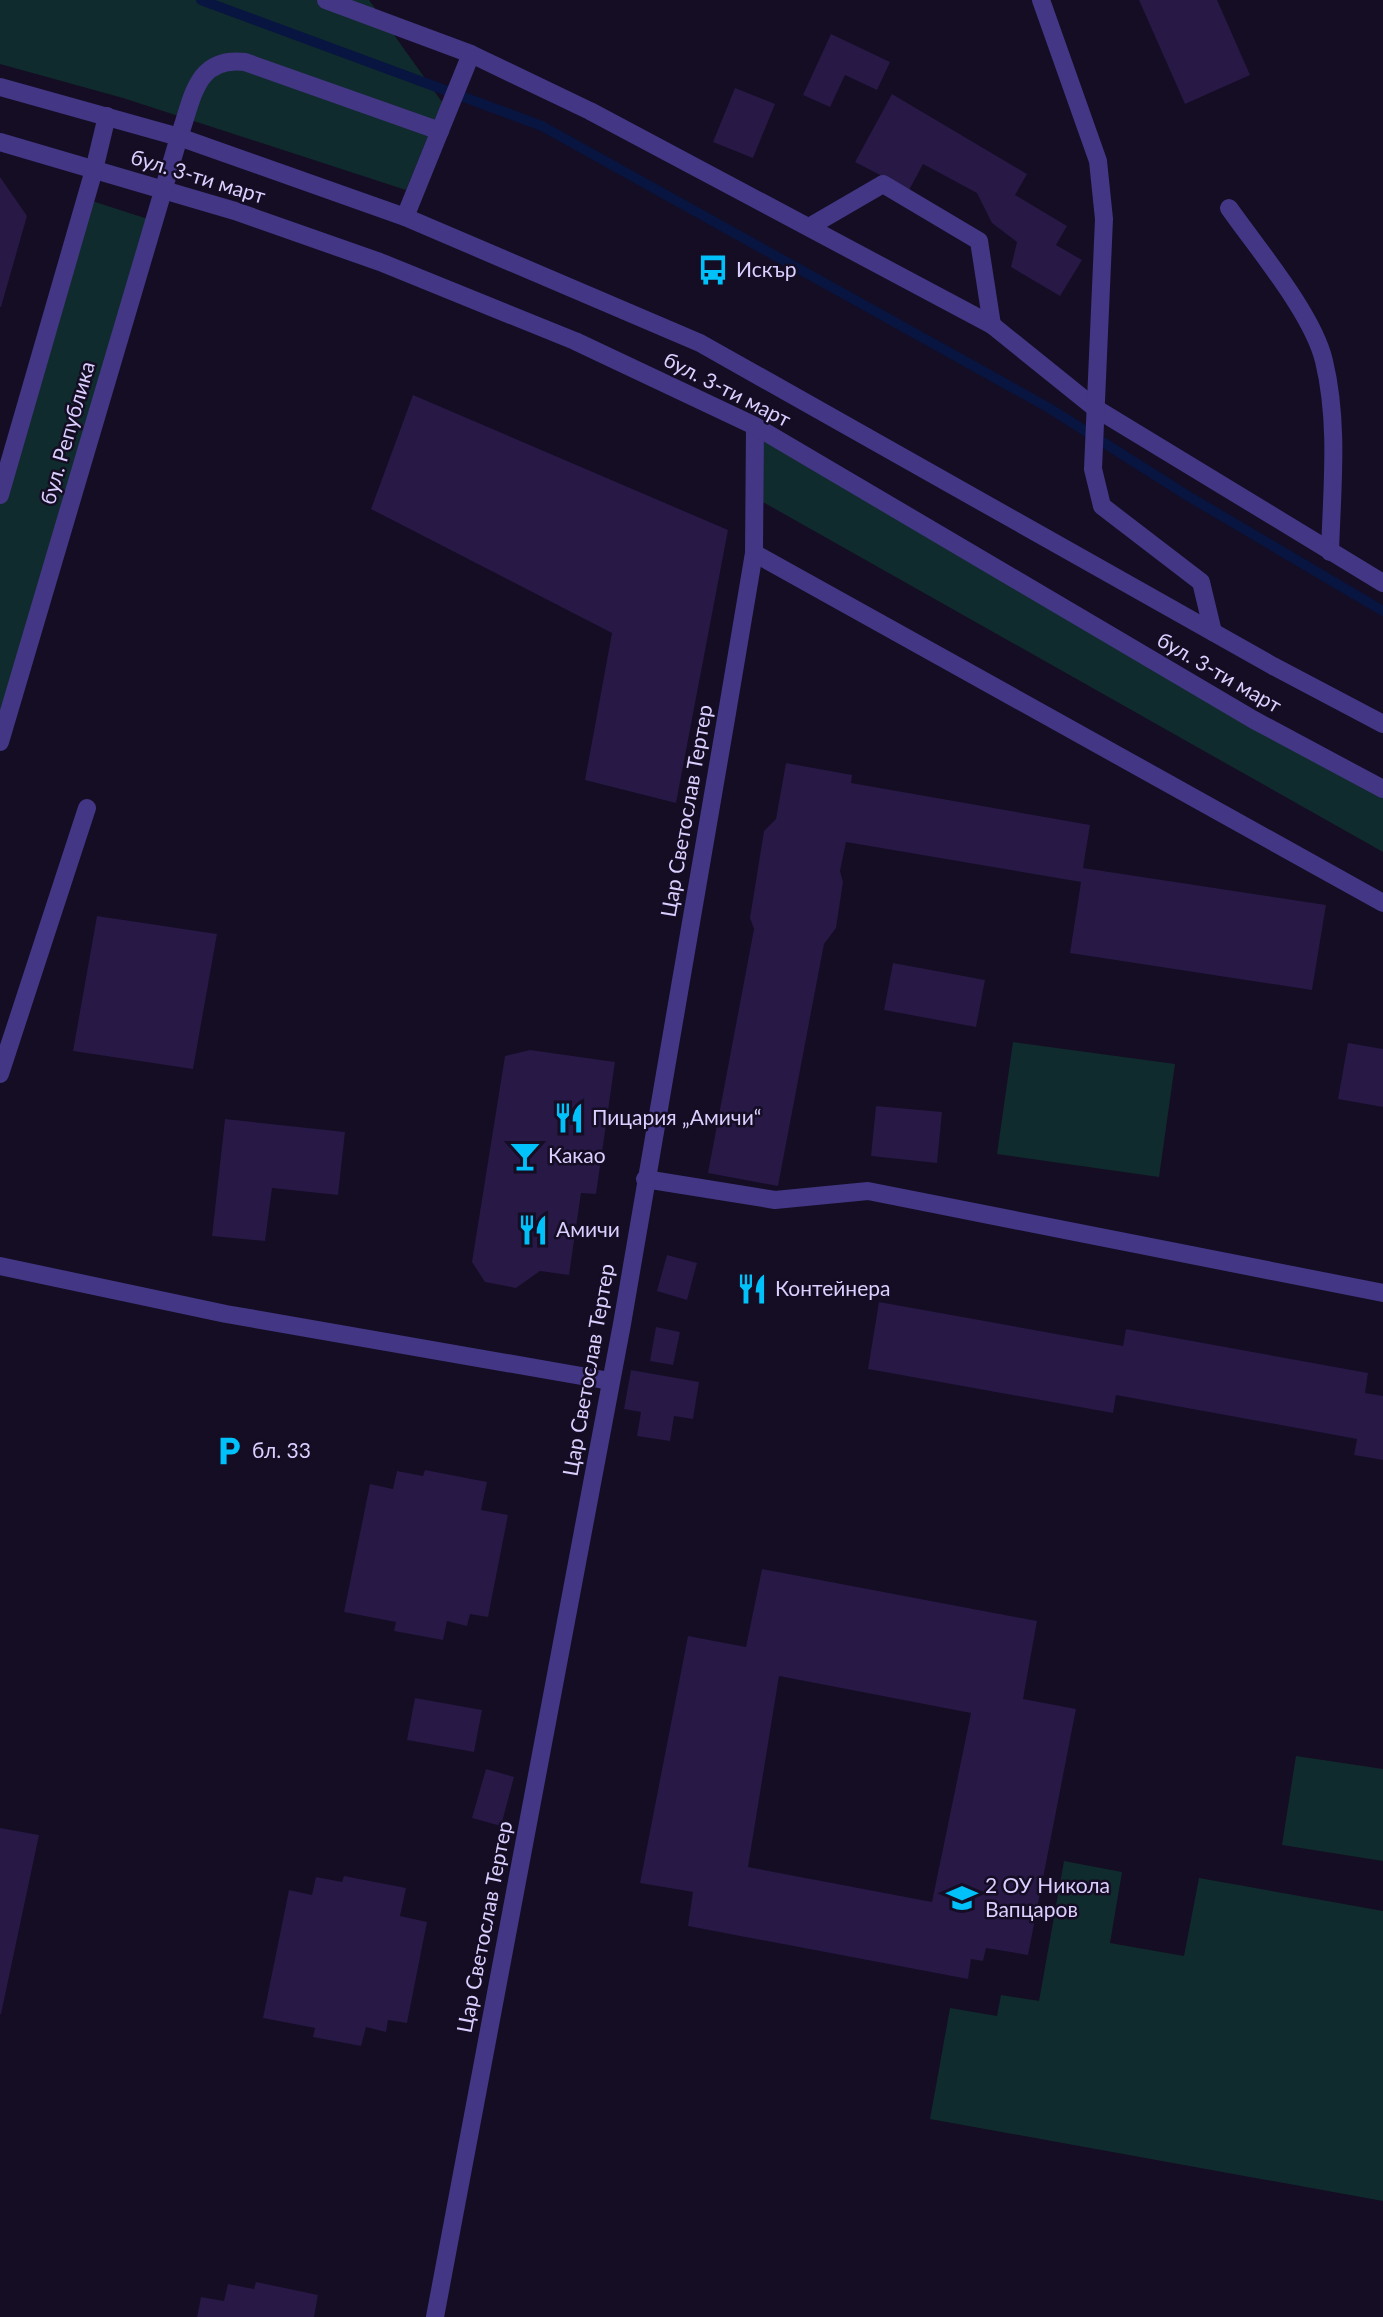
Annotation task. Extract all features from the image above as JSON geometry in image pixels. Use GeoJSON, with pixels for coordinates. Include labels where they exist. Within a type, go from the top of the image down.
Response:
{"type":"FeatureCollection","features":[{"type":"Feature","properties":{"kind":"street"},"geometry":{"type":"LineString","coordinates":[[326,0],[471,54],[590,111],[992,326],[1095,413],[1383,583]]}},
{"type":"Feature","properties":{"kind":"street"},"geometry":{"type":"LineString","coordinates":[[1042,1],[1098,161],[1104,219],[1093,469],[1102,506],[1201,582],[1213,632]]}},
{"type":"Feature","properties":{"kind":"street"},"geometry":{"type":"LineString","coordinates":[[405,217],[471,54]]}},
{"type":"Feature","properties":{"kind":"street","name":"бул. Република"},"geometry":{"type":"LineString","coordinates":[[0,742],[179,137],[200,79],[209,67],[229,60],[245,62],[440,131]]}},
{"type":"Feature","properties":{"kind":"street","name":"бул. 3-ти март"},"geometry":{"type":"LineString","coordinates":[[0,87],[179,137],[405,217],[700,343],[1213,632],[1383,724]]}},
{"type":"Feature","properties":{"kind":"street"},"geometry":{"type":"LineString","coordinates":[[0,495],[94,170],[107,116]]}},
{"type":"Feature","properties":{"kind":"street","name":"бул. 3-ти март"},"geometry":{"type":"LineString","coordinates":[[0,142],[164,188],[380,262],[575,341],[755,426],[1254,720],[1383,789]]}},
{"type":"Feature","properties":{"kind":"street"},"geometry":{"type":"LineString","coordinates":[[809,227],[883,184],[979,241],[992,326]]}},
{"type":"Feature","properties":{"kind":"street"},"geometry":{"type":"LineString","coordinates":[[1228,208],[1302,312],[1324,359],[1334,426],[1330,552]]}},
{"type":"Feature","properties":{"kind":"street","name":"Цар Светослав Тертер"},"geometry":{"type":"LineString","coordinates":[[435,2317],[622,1324],[754,553],[755,426]]}},
{"type":"Feature","properties":{"kind":"street"},"geometry":{"type":"LineString","coordinates":[[754,553],[1383,902]]}},
{"type":"Feature","properties":{"kind":"street"},"geometry":{"type":"LineString","coordinates":[[0,1073],[87,808]]}},
{"type":"Feature","properties":{"kind":"street"},"geometry":{"type":"LineString","coordinates":[[645,1179],[775,1200],[868,1191],[1383,1293]]}},
{"type":"Feature","properties":{"kind":"street"},"geometry":{"type":"LineString","coordinates":[[0,1266],[226,1314],[610,1381]]}},
{"type":"Feature","properties":{"kind":"green space"},"geometry":{"type":"Polygon","coordinates":[[[0,0],[369,0],[442,102],[406,190],[123,98],[0,64],[0,0]]]}},
{"type":"Feature","properties":{"kind":"green space"},"geometry":{"type":"Polygon","coordinates":[[[86,199],[154,221],[0,742],[0,495],[86,199]]]}},
{"type":"Feature","properties":{"kind":"green space"},"geometry":{"type":"Polygon","coordinates":[[[755,426],[1383,789],[1383,852],[754,497],[755,426]]]}},
{"type":"Feature","properties":{"kind":"green space"},"geometry":{"type":"Polygon","coordinates":[[[1013,1042],[1175,1064],[1159,1177],[997,1154],[1013,1042]]]}},
{"type":"Feature","properties":{"kind":"green space"},"geometry":{"type":"Polygon","coordinates":[[[1296,1756],[1383,1769],[1383,1861],[1282,1845],[1296,1756]]]}},
{"type":"Feature","properties":{"kind":"green space"},"geometry":{"type":"Polygon","coordinates":[[[1064,1861],[1122,1872],[1110,1943],[1184,1956],[1199,1878],[1383,1911],[1383,2201],[930,2119],[950,2008],[997,2016],[1001,1995],[1039,2001],[1064,1861]]]}},
{"type":"Feature","properties":{"kind":"building"},"geometry":{"type":"Polygon","coordinates":[[[1139,0],[1217,0],[1250,75],[1185,104],[1139,0]]]}},
{"type":"Feature","properties":{"kind":"building"},"geometry":{"type":"Polygon","coordinates":[[[831,34],[890,62],[877,90],[845,75],[830,107],[803,95],[831,34]]]}},
{"type":"Feature","properties":{"kind":"building"},"geometry":{"type":"Polygon","coordinates":[[[735,88],[775,104],[753,158],[713,142],[735,88]]]}},
{"type":"Feature","properties":{"kind":"building"},"geometry":{"type":"Polygon","coordinates":[[[892,94],[1027,174],[1015,195],[1067,226],[1056,245],[1082,260],[1060,296],[1011,267],[1017,242],[992,223],[977,193],[923,164],[909,190],[855,162],[892,94]]]}},
{"type":"Feature","properties":{"kind":"building"},"geometry":{"type":"Polygon","coordinates":[[[0,177],[27,216],[1,307],[0,307],[0,177]]]}},
{"type":"Feature","properties":{"kind":"building"},"geometry":{"type":"Polygon","coordinates":[[[413,395],[728,530],[676,803],[585,780],[612,633],[371,509],[413,395]]]}},
{"type":"Feature","properties":{"kind":"building"},"geometry":{"type":"Polygon","coordinates":[[[786,763],[852,775],[851,783],[1090,825],[1083,868],[1326,905],[1312,990],[1070,953],[1081,882],[846,842],[840,871],[843,882],[836,928],[824,944],[778,1186],[708,1173],[754,929],[750,918],[764,831],[776,819],[786,763]]]}},
{"type":"Feature","properties":{"kind":"building"},"geometry":{"type":"Polygon","coordinates":[[[97,916],[217,934],[193,1069],[73,1051],[97,916]]]}},
{"type":"Feature","properties":{"kind":"building"},"geometry":{"type":"Polygon","coordinates":[[[893,963],[985,980],[976,1027],[884,1010],[893,963]]]}},
{"type":"Feature","properties":{"kind":"building"},"geometry":{"type":"Polygon","coordinates":[[[1348,1043],[1383,1049],[1383,1107],[1338,1099],[1348,1043]]]}},
{"type":"Feature","properties":{"kind":"building"},"geometry":{"type":"Polygon","coordinates":[[[530,1050],[615,1062],[596,1194],[581,1193],[569,1275],[540,1271],[516,1288],[485,1282],[472,1262],[505,1056],[530,1050]]]}},
{"type":"Feature","properties":{"kind":"building"},"geometry":{"type":"Polygon","coordinates":[[[876,1106],[942,1112],[937,1163],[871,1156],[876,1106]]]}},
{"type":"Feature","properties":{"kind":"building"},"geometry":{"type":"Polygon","coordinates":[[[225,1119],[345,1132],[338,1195],[272,1188],[265,1241],[212,1236],[225,1119]]]}},
{"type":"Feature","properties":{"kind":"building"},"geometry":{"type":"Polygon","coordinates":[[[667,1255],[697,1263],[687,1300],[657,1291],[667,1255]]]}},
{"type":"Feature","properties":{"kind":"building"},"geometry":{"type":"Polygon","coordinates":[[[879,1302],[1123,1346],[1126,1329],[1368,1373],[1365,1393],[1383,1396],[1383,1460],[1354,1455],[1357,1439],[1116,1395],[1113,1413],[868,1369],[879,1302]]]}},
{"type":"Feature","properties":{"kind":"building"},"geometry":{"type":"Polygon","coordinates":[[[656,1327],[680,1332],[673,1365],[650,1361],[656,1327]]]}},
{"type":"Feature","properties":{"kind":"building"},"geometry":{"type":"Polygon","coordinates":[[[631,1370],[699,1382],[693,1419],[674,1416],[670,1441],[637,1436],[641,1412],[624,1409],[631,1370]]]}},
{"type":"Feature","properties":{"kind":"building"},"geometry":{"type":"Polygon","coordinates":[[[425,1470],[487,1482],[481,1510],[508,1515],[488,1617],[470,1614],[467,1626],[447,1621],[443,1640],[394,1631],[396,1622],[344,1612],[370,1484],[393,1489],[397,1471],[423,1476],[425,1470]]]}},
{"type":"Feature","properties":{"kind":"building"},"geometry":{"type":"Polygon","coordinates":[[[762,1569],[1037,1621],[1023,1699],[1076,1709],[1028,1955],[986,1948],[983,1961],[971,1959],[968,1979],[688,1926],[693,1892],[640,1883],[688,1636],[746,1647],[762,1569]],[[779,1676],[748,1867],[932,1902],[971,1713],[779,1676]]]}},
{"type":"Feature","properties":{"kind":"building"},"geometry":{"type":"Polygon","coordinates":[[[415,1698],[482,1710],[474,1752],[407,1740],[415,1698]]]}},
{"type":"Feature","properties":{"kind":"building"},"geometry":{"type":"Polygon","coordinates":[[[486,1769],[514,1777],[501,1826],[472,1818],[486,1769]]]}},
{"type":"Feature","properties":{"kind":"building"},"geometry":{"type":"Polygon","coordinates":[[[0,1828],[39,1835],[1,2014],[0,2014],[0,1828]]]}},
{"type":"Feature","properties":{"kind":"building"},"geometry":{"type":"Polygon","coordinates":[[[344,1876],[406,1888],[400,1916],[427,1922],[407,2023],[388,2020],[386,2032],[366,2027],[361,2046],[313,2037],[315,2028],[263,2018],[289,1890],[312,1895],[316,1877],[342,1882],[344,1876]]]}},
{"type":"Feature","properties":{"kind":"building"},"geometry":{"type":"Polygon","coordinates":[[[256,2282],[318,2295],[314,2317],[197,2317],[201,2297],[224,2301],[228,2284],[254,2289],[256,2282]]]}},
{"type":"Feature","properties":{"kind":"waterway"},"geometry":{"type":"LineString","coordinates":[[201,0],[542,126],[1049,408],[1188,496],[1383,611]]}},
{"type":"Feature","properties":{"kind":"place","name":"Искър"},"geometry":{"type":"Point","coordinates":[713,270]}},
{"type":"Feature","properties":{"kind":"place","name":"Пицария „Амичи“"},"geometry":{"type":"Point","coordinates":[569,1118]}},
{"type":"Feature","properties":{"kind":"place","name":"Какао"},"geometry":{"type":"Point","coordinates":[525,1156]}},
{"type":"Feature","properties":{"kind":"place","name":"Амичи"},"geometry":{"type":"Point","coordinates":[533,1230]}},
{"type":"Feature","properties":{"kind":"place","name":"Контейнера"},"geometry":{"type":"Point","coordinates":[752,1289]}},
{"type":"Feature","properties":{"kind":"place","name":"бл. 33"},"geometry":{"type":"Point","coordinates":[229,1451]}},
{"type":"Feature","properties":{"kind":"place","name":"2 ОУ Никола Вапцаров"},"geometry":{"type":"Point","coordinates":[962,1898]}}]}
